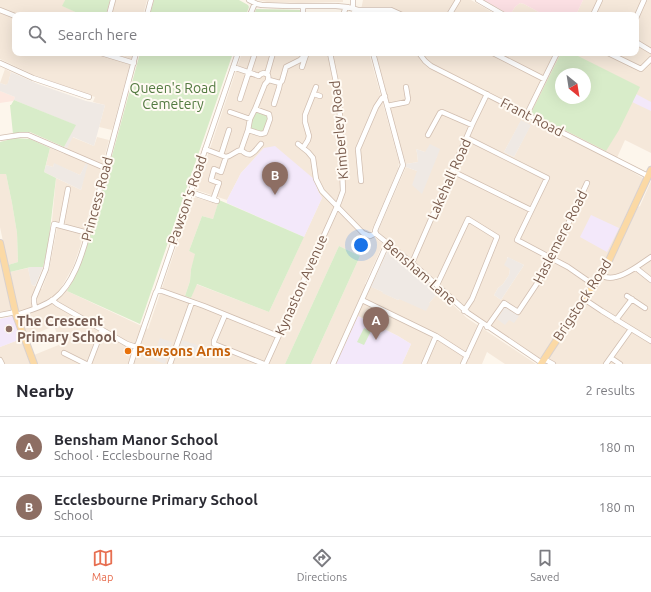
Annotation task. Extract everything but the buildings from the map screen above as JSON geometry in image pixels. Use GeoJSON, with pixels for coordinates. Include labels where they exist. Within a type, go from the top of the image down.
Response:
{"type":"FeatureCollection","features":[{"type":"Feature","properties":{"kind":"main road","name":"Brigstock Road"},"geometry":{"type":"LineString","coordinates":[[542,362],[601,275],[650,173]]}},
{"type":"Feature","properties":{"kind":"main road"},"geometry":{"type":"LineString","coordinates":[[0,243],[16,314],[34,364]]}},
{"type":"Feature","properties":{"kind":"street"},"geometry":{"type":"LineString","coordinates":[[110,12],[113,0]]}},
{"type":"Feature","properties":{"kind":"street"},"geometry":{"type":"LineString","coordinates":[[147,12],[150,0]]}},
{"type":"Feature","properties":{"kind":"street"},"geometry":{"type":"LineString","coordinates":[[249,0],[262,5],[271,6],[346,7],[358,10],[391,10],[395,12]]}},
{"type":"Feature","properties":{"kind":"street"},"geometry":{"type":"LineString","coordinates":[[353,0],[355,12]]}},
{"type":"Feature","properties":{"kind":"street"},"geometry":{"type":"LineString","coordinates":[[451,12],[458,0]]}},
{"type":"Feature","properties":{"kind":"street"},"geometry":{"type":"LineString","coordinates":[[478,0],[499,12]]}},
{"type":"Feature","properties":{"kind":"street"},"geometry":{"type":"LineString","coordinates":[[594,12],[600,0]]}},
{"type":"Feature","properties":{"kind":"street"},"geometry":{"type":"LineString","coordinates":[[639,12],[644,0]]}},
{"type":"Feature","properties":{"kind":"street"},"geometry":{"type":"LineString","coordinates":[[251,12],[255,3]]}},
{"type":"Feature","properties":{"kind":"street"},"geometry":{"type":"LineString","coordinates":[[303,6],[303,12]]}},
{"type":"Feature","properties":{"kind":"street"},"geometry":{"type":"LineString","coordinates":[[344,12],[346,7]]}},
{"type":"Feature","properties":{"kind":"street"},"geometry":{"type":"LineString","coordinates":[[0,10],[12,15]]}},
{"type":"Feature","properties":{"kind":"street"},"geometry":{"type":"LineString","coordinates":[[639,44],[651,51]]}},
{"type":"Feature","properties":{"kind":"street"},"geometry":{"type":"LineString","coordinates":[[111,56],[134,63]]}},
{"type":"Feature","properties":{"kind":"street","name":"Princess Road"},"geometry":{"type":"LineString","coordinates":[[0,315],[16,314],[35,308],[52,300],[61,292],[69,281],[83,252],[135,56]]}},
{"type":"Feature","properties":{"kind":"street","name":"Pawson's Road"},"geometry":{"type":"LineString","coordinates":[[131,364],[237,56]]}},
{"type":"Feature","properties":{"kind":"street"},"geometry":{"type":"LineString","coordinates":[[240,99],[254,56]]}},
{"type":"Feature","properties":{"kind":"street"},"geometry":{"type":"LineString","coordinates":[[269,80],[267,74],[272,56]]}},
{"type":"Feature","properties":{"kind":"street"},"geometry":{"type":"LineString","coordinates":[[274,104],[286,67],[300,60],[304,56]]}},
{"type":"Feature","properties":{"kind":"street"},"geometry":{"type":"LineString","coordinates":[[302,67],[306,56]]}},
{"type":"Feature","properties":{"kind":"street","name":"Kimberley Road"},"geometry":{"type":"LineString","coordinates":[[331,56],[339,97],[343,184],[343,193],[337,206]]}},
{"type":"Feature","properties":{"kind":"street","name":"Bensham Lane"},"geometry":{"type":"LineString","coordinates":[[374,56],[403,165],[377,226],[376,233],[464,310],[487,327],[542,362],[553,364]]}},
{"type":"Feature","properties":{"kind":"street","name":"Frant Road"},"geometry":{"type":"LineString","coordinates":[[421,56],[431,66],[650,173]]}},
{"type":"Feature","properties":{"kind":"street"},"geometry":{"type":"LineString","coordinates":[[499,56],[544,79]]}},
{"type":"Feature","properties":{"kind":"street"},"geometry":{"type":"LineString","coordinates":[[527,114],[556,56]]}},
{"type":"Feature","properties":{"kind":"street"},"geometry":{"type":"LineString","coordinates":[[614,56],[641,70],[651,58]]}},
{"type":"Feature","properties":{"kind":"street"},"geometry":{"type":"LineString","coordinates":[[0,63],[33,78],[89,97]]}},
{"type":"Feature","properties":{"kind":"street"},"geometry":{"type":"LineString","coordinates":[[233,68],[259,76],[264,73],[267,74]]}},
{"type":"Feature","properties":{"kind":"street"},"geometry":{"type":"LineString","coordinates":[[269,80],[280,83]]}},
{"type":"Feature","properties":{"kind":"street"},"geometry":{"type":"LineString","coordinates":[[241,150],[250,119],[265,84],[269,80]]}},
{"type":"Feature","properties":{"kind":"street"},"geometry":{"type":"LineString","coordinates":[[304,148],[309,136],[305,122],[305,115],[316,87]]}},
{"type":"Feature","properties":{"kind":"street"},"geometry":{"type":"LineString","coordinates":[[387,106],[407,102],[406,87]]}},
{"type":"Feature","properties":{"kind":"street"},"geometry":{"type":"LineString","coordinates":[[314,94],[320,96]]}},
{"type":"Feature","properties":{"kind":"street","name":"Lakehall Road"},"geometry":{"type":"LineString","coordinates":[[412,263],[487,94]]}},
{"type":"Feature","properties":{"kind":"street"},"geometry":{"type":"LineString","coordinates":[[361,181],[358,149],[376,107],[385,96]]}},
{"type":"Feature","properties":{"kind":"street"},"geometry":{"type":"LineString","coordinates":[[248,130],[261,134],[264,133],[270,119],[270,115],[255,109]]}},
{"type":"Feature","properties":{"kind":"street"},"geometry":{"type":"LineString","coordinates":[[230,112],[250,119]]}},
{"type":"Feature","properties":{"kind":"street"},"geometry":{"type":"LineString","coordinates":[[428,136],[440,113],[442,112],[472,125]]}},
{"type":"Feature","properties":{"kind":"street"},"geometry":{"type":"LineString","coordinates":[[221,155],[229,130]]}},
{"type":"Feature","properties":{"kind":"street"},"geometry":{"type":"LineString","coordinates":[[0,138],[28,135],[105,168]]}},
{"type":"Feature","properties":{"kind":"street"},"geometry":{"type":"LineString","coordinates":[[467,138],[547,178],[517,240],[568,267],[594,284]]}},
{"type":"Feature","properties":{"kind":"street"},"geometry":{"type":"LineString","coordinates":[[241,150],[250,155],[261,144]]}},
{"type":"Feature","properties":{"kind":"street"},"geometry":{"type":"LineString","coordinates":[[298,144],[314,159],[316,177],[320,188],[363,233],[370,236],[376,233]]}},
{"type":"Feature","properties":{"kind":"street"},"geometry":{"type":"LineString","coordinates":[[205,149],[226,157],[231,156],[236,151],[241,150]]}},
{"type":"Feature","properties":{"kind":"street"},"geometry":{"type":"LineString","coordinates":[[190,192],[215,200],[219,183],[211,180],[214,169],[221,172],[226,157]]}},
{"type":"Feature","properties":{"kind":"street"},"geometry":{"type":"LineString","coordinates":[[452,171],[531,210]]}},
{"type":"Feature","properties":{"kind":"street","name":"Haslemere Road"},"geometry":{"type":"LineString","coordinates":[[487,327],[504,303],[518,312],[552,259],[552,256],[587,183]]}},
{"type":"Feature","properties":{"kind":"street"},"geometry":{"type":"LineString","coordinates":[[61,226],[68,189]]}},
{"type":"Feature","properties":{"kind":"street","name":"Kynaston Avenue"},"geometry":{"type":"LineString","coordinates":[[265,364],[337,206]]}},
{"type":"Feature","properties":{"kind":"street"},"geometry":{"type":"LineString","coordinates":[[437,285],[468,219],[496,237],[471,301],[464,310]]}},
{"type":"Feature","properties":{"kind":"street"},"geometry":{"type":"LineString","coordinates":[[35,308],[34,300],[46,269],[54,224],[88,234]]}},
{"type":"Feature","properties":{"kind":"street"},"geometry":{"type":"LineString","coordinates":[[332,364],[387,244]]}},
{"type":"Feature","properties":{"kind":"street"},"geometry":{"type":"LineString","coordinates":[[601,275],[607,277],[622,275],[636,268],[651,257]]}},
{"type":"Feature","properties":{"kind":"street"},"geometry":{"type":"LineString","coordinates":[[636,268],[651,280]]}},
{"type":"Feature","properties":{"kind":"street"},"geometry":{"type":"LineString","coordinates":[[157,291],[162,291],[192,302],[278,336]]}},
{"type":"Feature","properties":{"kind":"street"},"geometry":{"type":"LineString","coordinates":[[616,320],[629,298],[645,308]]}},
{"type":"Feature","properties":{"kind":"street"},"geometry":{"type":"LineString","coordinates":[[584,299],[651,341]]}},
{"type":"Feature","properties":{"kind":"street"},"geometry":{"type":"LineString","coordinates":[[52,300],[127,344],[136,347]]}},
{"type":"Feature","properties":{"kind":"street"},"geometry":{"type":"LineString","coordinates":[[362,300],[436,336],[467,356]]}},
{"type":"Feature","properties":{"kind":"street"},"geometry":{"type":"LineString","coordinates":[[170,364],[192,302]]}},
{"type":"Feature","properties":{"kind":"street"},"geometry":{"type":"LineString","coordinates":[[225,315],[214,344],[265,364]]}},
{"type":"Feature","properties":{"kind":"street"},"geometry":{"type":"LineString","coordinates":[[463,364],[482,323]]}},
{"type":"Feature","properties":{"kind":"street"},"geometry":{"type":"LineString","coordinates":[[606,364],[630,329]]}},
{"type":"Feature","properties":{"kind":"street"},"geometry":{"type":"LineString","coordinates":[[67,353],[88,364],[102,330]]}},
{"type":"Feature","properties":{"kind":"street"},"geometry":{"type":"LineString","coordinates":[[424,364],[436,336]]}},
{"type":"Feature","properties":{"kind":"street"},"geometry":{"type":"LineString","coordinates":[[610,358],[620,364]]}},
{"type":"Feature","properties":{"kind":"street"},"geometry":{"type":"LineString","coordinates":[[0,360],[2,364]]}},
{"type":"Feature","properties":{"kind":"shaded area"},"geometry":{"type":"Polygon","coordinates":[[[0,0],[65,0],[63,6],[76,12],[12,12],[12,56],[132,56],[112,130],[99,127],[105,105],[93,102],[95,97],[34,75],[0,59],[0,12],[2,8],[0,7],[0,0]]]}},
{"type":"Feature","properties":{"kind":"shaded area"},"geometry":{"type":"Polygon","coordinates":[[[110,0],[147,0],[144,12],[107,12],[110,0]]]}},
{"type":"Feature","properties":{"kind":"shaded area"},"geometry":{"type":"Polygon","coordinates":[[[257,0],[343,0],[343,2],[301,3],[267,2],[257,0]]]}},
{"type":"Feature","properties":{"kind":"shaded area"},"geometry":{"type":"Polygon","coordinates":[[[363,0],[471,0],[492,12],[361,12],[363,0]]]}},
{"type":"Feature","properties":{"kind":"shaded area"},"geometry":{"type":"Polygon","coordinates":[[[483,0],[583,0],[577,12],[539,12],[520,3],[512,12],[505,12],[483,0]]]}},
{"type":"Feature","properties":{"kind":"shaded area"},"geometry":{"type":"Polygon","coordinates":[[[583,0],[651,0],[651,153],[625,140],[615,162],[643,178],[601,269],[540,358],[470,312],[412,259],[379,234],[378,231],[406,167],[417,171],[437,157],[416,149],[418,162],[406,164],[395,128],[377,56],[639,56],[639,12],[577,12],[583,0]],[[521,121],[504,152],[514,157],[530,126],[521,121]],[[507,257],[510,269],[509,275],[494,295],[501,300],[524,265],[507,257]]]}},
{"type":"Feature","properties":{"kind":"shaded area"},"geometry":{"type":"Polygon","coordinates":[[[520,3],[539,12],[512,12],[520,3]]]}},
{"type":"Feature","properties":{"kind":"shaded area"},"geometry":{"type":"Polygon","coordinates":[[[241,56],[370,56],[399,162],[398,169],[370,234],[383,244],[365,284],[398,300],[429,303],[439,292],[467,318],[536,364],[505,364],[487,352],[482,364],[402,364],[411,344],[358,316],[336,364],[311,364],[360,256],[339,246],[285,364],[38,364],[34,355],[61,344],[54,326],[37,333],[39,338],[29,341],[18,310],[10,272],[28,268],[32,285],[42,289],[49,270],[58,223],[52,221],[56,178],[81,190],[86,164],[80,175],[54,164],[53,167],[46,165],[50,148],[64,154],[72,137],[94,146],[97,137],[109,140],[80,247],[73,267],[61,288],[148,329],[194,197],[218,204],[213,219],[202,216],[189,251],[196,254],[185,296],[191,298],[196,284],[269,312],[322,198],[314,179],[264,148],[241,173],[227,200],[196,190],[241,56]]]}},
{"type":"Feature","properties":{"kind":"shaded area"},"geometry":{"type":"Polygon","coordinates":[[[5,69],[11,72],[8,84],[6,85],[0,83],[5,69]]]}},
{"type":"Feature","properties":{"kind":"shaded area"},"geometry":{"type":"Polygon","coordinates":[[[11,72],[38,84],[86,101],[105,105],[94,146],[73,137],[67,148],[64,147],[75,125],[14,100],[15,97],[0,91],[0,83],[6,85],[8,83],[11,72]]]}},
{"type":"Feature","properties":{"kind":"shaded area"},"geometry":{"type":"Polygon","coordinates":[[[0,91],[15,97],[14,100],[0,103],[0,91]]]}},
{"type":"Feature","properties":{"kind":"shaded area"},"geometry":{"type":"Polygon","coordinates":[[[636,94],[651,102],[651,111],[632,102],[636,94]]]}},
{"type":"Feature","properties":{"kind":"shaded area"},"geometry":{"type":"Polygon","coordinates":[[[521,120],[531,125],[514,157],[504,152],[521,120]]]}},
{"type":"Feature","properties":{"kind":"shaded area"},"geometry":{"type":"Polygon","coordinates":[[[430,144],[440,149],[422,194],[412,185],[417,171],[406,167],[406,164],[418,162],[416,149],[425,152],[430,144]]]}},
{"type":"Feature","properties":{"kind":"shaded area"},"geometry":{"type":"Polygon","coordinates":[[[275,146],[314,179],[322,198],[304,237],[227,203],[227,200],[241,173],[264,148],[275,146]]]}},
{"type":"Feature","properties":{"kind":"shaded area"},"geometry":{"type":"Polygon","coordinates":[[[54,163],[80,175],[86,163],[88,164],[81,190],[44,172],[46,165],[53,167],[54,163]]]}},
{"type":"Feature","properties":{"kind":"shaded area"},"geometry":{"type":"Polygon","coordinates":[[[0,174],[6,174],[17,233],[18,262],[8,265],[0,227],[0,174]]]}},
{"type":"Feature","properties":{"kind":"shaded area"},"geometry":{"type":"Polygon","coordinates":[[[651,181],[651,364],[547,364],[553,351],[603,280],[651,181]]]}},
{"type":"Feature","properties":{"kind":"shaded area"},"geometry":{"type":"Polygon","coordinates":[[[591,215],[619,228],[607,252],[580,237],[591,215]]]}},
{"type":"Feature","properties":{"kind":"shaded area"},"geometry":{"type":"Polygon","coordinates":[[[388,250],[439,292],[429,303],[430,304],[426,311],[371,287],[388,250]]]}},
{"type":"Feature","properties":{"kind":"shaded area"},"geometry":{"type":"Polygon","coordinates":[[[508,257],[524,265],[501,300],[494,295],[509,275],[510,269],[504,265],[508,257]]]}},
{"type":"Feature","properties":{"kind":"shaded area"},"geometry":{"type":"Polygon","coordinates":[[[0,258],[12,310],[0,312],[0,258]]]}},
{"type":"Feature","properties":{"kind":"shaded area"},"geometry":{"type":"Polygon","coordinates":[[[43,267],[35,286],[31,283],[28,268],[43,267]]]}},
{"type":"Feature","properties":{"kind":"shaded area"},"geometry":{"type":"Polygon","coordinates":[[[505,307],[519,316],[514,323],[509,320],[505,325],[497,319],[505,307]]]}},
{"type":"Feature","properties":{"kind":"shaded area","name":"The Crescent Primary School"},"geometry":{"type":"Polygon","coordinates":[[[13,316],[21,339],[0,347],[0,319],[13,316]]]}},
{"type":"Feature","properties":{"kind":"shaded area"},"geometry":{"type":"Polygon","coordinates":[[[358,316],[411,344],[402,364],[336,364],[358,316]]]}},
{"type":"Feature","properties":{"kind":"shaded area"},"geometry":{"type":"Polygon","coordinates":[[[160,338],[172,342],[165,364],[152,359],[160,338]]]}},
{"type":"Feature","properties":{"kind":"shaded area"},"geometry":{"type":"Polygon","coordinates":[[[21,339],[30,364],[0,364],[0,347],[21,339]]]}},
{"type":"Feature","properties":{"kind":"shaded area"},"geometry":{"type":"Polygon","coordinates":[[[182,340],[200,346],[196,357],[178,351],[182,340]]]}},
{"type":"Feature","properties":{"kind":"green space"},"geometry":{"type":"Polygon","coordinates":[[[65,0],[110,0],[107,12],[75,12],[62,6],[65,0]]]}},
{"type":"Feature","properties":{"kind":"green space"},"geometry":{"type":"Polygon","coordinates":[[[154,0],[239,0],[249,7],[247,12],[151,12],[154,0]]]}},
{"type":"Feature","properties":{"kind":"green space"},"geometry":{"type":"Polygon","coordinates":[[[256,9],[301,10],[301,12],[255,12],[256,9]]]}},
{"type":"Feature","properties":{"kind":"green space","name":"Queen's Road Cemetery"},"geometry":{"type":"Polygon","coordinates":[[[139,56],[232,56],[140,324],[67,291],[81,263],[91,233],[139,56]]]}},
{"type":"Feature","properties":{"kind":"green space"},"geometry":{"type":"Polygon","coordinates":[[[560,56],[578,56],[640,87],[619,130],[606,151],[531,113],[560,56]]]}},
{"type":"Feature","properties":{"kind":"green space"},"geometry":{"type":"Polygon","coordinates":[[[14,100],[76,125],[64,147],[30,132],[13,134],[10,105],[14,100]]]}},
{"type":"Feature","properties":{"kind":"green space"},"geometry":{"type":"Polygon","coordinates":[[[256,112],[268,114],[265,130],[262,133],[251,129],[252,120],[256,112]]]}},
{"type":"Feature","properties":{"kind":"green space"},"geometry":{"type":"Polygon","coordinates":[[[15,138],[30,139],[50,148],[44,172],[56,178],[48,246],[43,267],[31,267],[10,272],[8,265],[18,262],[17,233],[6,174],[0,174],[0,142],[15,138]]]}},
{"type":"Feature","properties":{"kind":"green space"},"geometry":{"type":"Polygon","coordinates":[[[219,200],[304,237],[269,312],[197,284],[191,298],[185,296],[190,281],[191,269],[195,254],[189,251],[202,216],[213,219],[219,200]]]}},
{"type":"Feature","properties":{"kind":"green space"},"geometry":{"type":"Polygon","coordinates":[[[339,246],[360,256],[311,364],[285,364],[339,246]]]}},
{"type":"Feature","properties":{"kind":"green space"},"geometry":{"type":"Polygon","coordinates":[[[364,328],[371,331],[364,345],[357,342],[364,328]]]}},
{"type":"Feature","properties":{"kind":"place","name":"Ecclesbourne Primary School"},"geometry":{"type":"Point","coordinates":[275,195]}},
{"type":"Feature","properties":{"kind":"place","name":"The Crescent Primary School"},"geometry":{"type":"Point","coordinates":[9,329]}},
{"type":"Feature","properties":{"kind":"place","name":"Bensham Manor School"},"geometry":{"type":"Point","coordinates":[376,340]}},
{"type":"Feature","properties":{"kind":"place","name":"Pawsons Arms"},"geometry":{"type":"Point","coordinates":[128,351]}}]}
